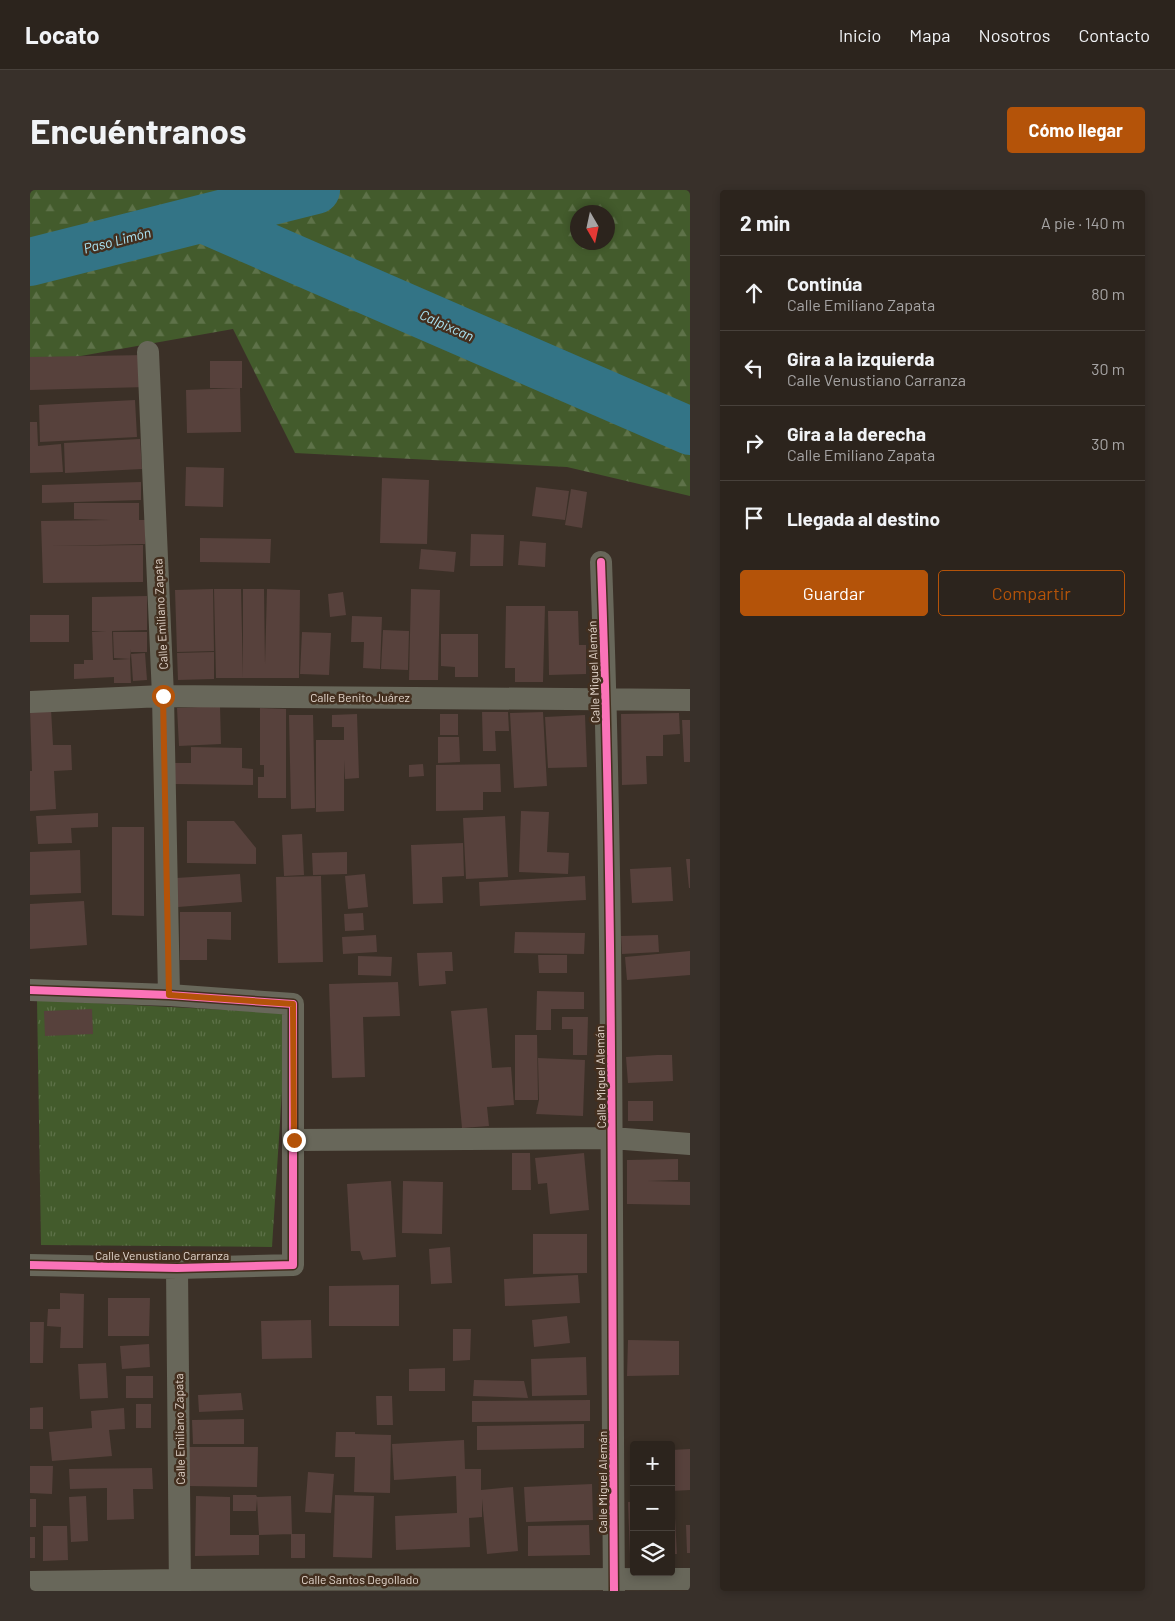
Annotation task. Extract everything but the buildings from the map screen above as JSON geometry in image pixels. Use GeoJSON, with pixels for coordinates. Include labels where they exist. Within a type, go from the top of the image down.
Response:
{"type":"FeatureCollection","features":[{"type":"Feature","properties":{"kind":"street","name":"Calle Emiliano Zapata"},"geometry":{"type":"LineString","coordinates":[[148,352],[163,696],[169,995]]}},
{"type":"Feature","properties":{"kind":"street","name":"Calle Miguel Alemán"},"geometry":{"type":"LineString","coordinates":[[601,562],[606,698],[612,1138],[614,1585]]}},
{"type":"Feature","properties":{"kind":"street","name":"Calle Benito Juárez"},"geometry":{"type":"LineString","coordinates":[[30,702],[163,696],[690,700]]}},
{"type":"Feature","properties":{"kind":"street"},"geometry":{"type":"LineString","coordinates":[[30,990],[169,995],[293,1004],[294,1140],[612,1138],[690,1144]]}},
{"type":"Feature","properties":{"kind":"street","name":"Calle Venustiano Carranza"},"geometry":{"type":"LineString","coordinates":[[30,1264],[176,1268],[294,1265],[294,1140]]}},
{"type":"Feature","properties":{"kind":"street","name":"Calle Emiliano Zapata"},"geometry":{"type":"LineString","coordinates":[[176,1268],[180,1585]]}},
{"type":"Feature","properties":{"kind":"street","name":"Calle Santos Degollado"},"geometry":{"type":"LineString","coordinates":[[30,1582],[180,1585],[614,1585],[690,1579]]}},
{"type":"Feature","properties":{"kind":"green space"},"geometry":{"type":"Polygon","coordinates":[[[30,190],[690,190],[690,496],[567,467],[295,453],[233,329],[30,365],[30,190]]]}},
{"type":"Feature","properties":{"kind":"green space"},"geometry":{"type":"Polygon","coordinates":[[[37,1000],[287,1013],[272,1247],[41,1245],[37,1000]]]}},
{"type":"Feature","properties":{"kind":"waterway","name":"Paso Limón"},"geometry":{"type":"LineString","coordinates":[[30,262],[316,190]]}},
{"type":"Feature","properties":{"kind":"waterway","name":"Calpixcan"},"geometry":{"type":"LineString","coordinates":[[203,219],[690,431]]}},
{"type":"Feature","properties":{"kind":"cycle path"},"geometry":{"type":"LineString","coordinates":[[601,562],[610,948],[614,1591]]}},
{"type":"Feature","properties":{"kind":"cycle path"},"geometry":{"type":"LineString","coordinates":[[30,990],[169,995],[293,1004],[293,1265],[177,1268],[30,1265]]}},
{"type":"Feature","properties":{"kind":"route"},"geometry":{"type":"LineString","coordinates":[[163,696],[169,995],[293,1004],[294,1140]]}}]}
